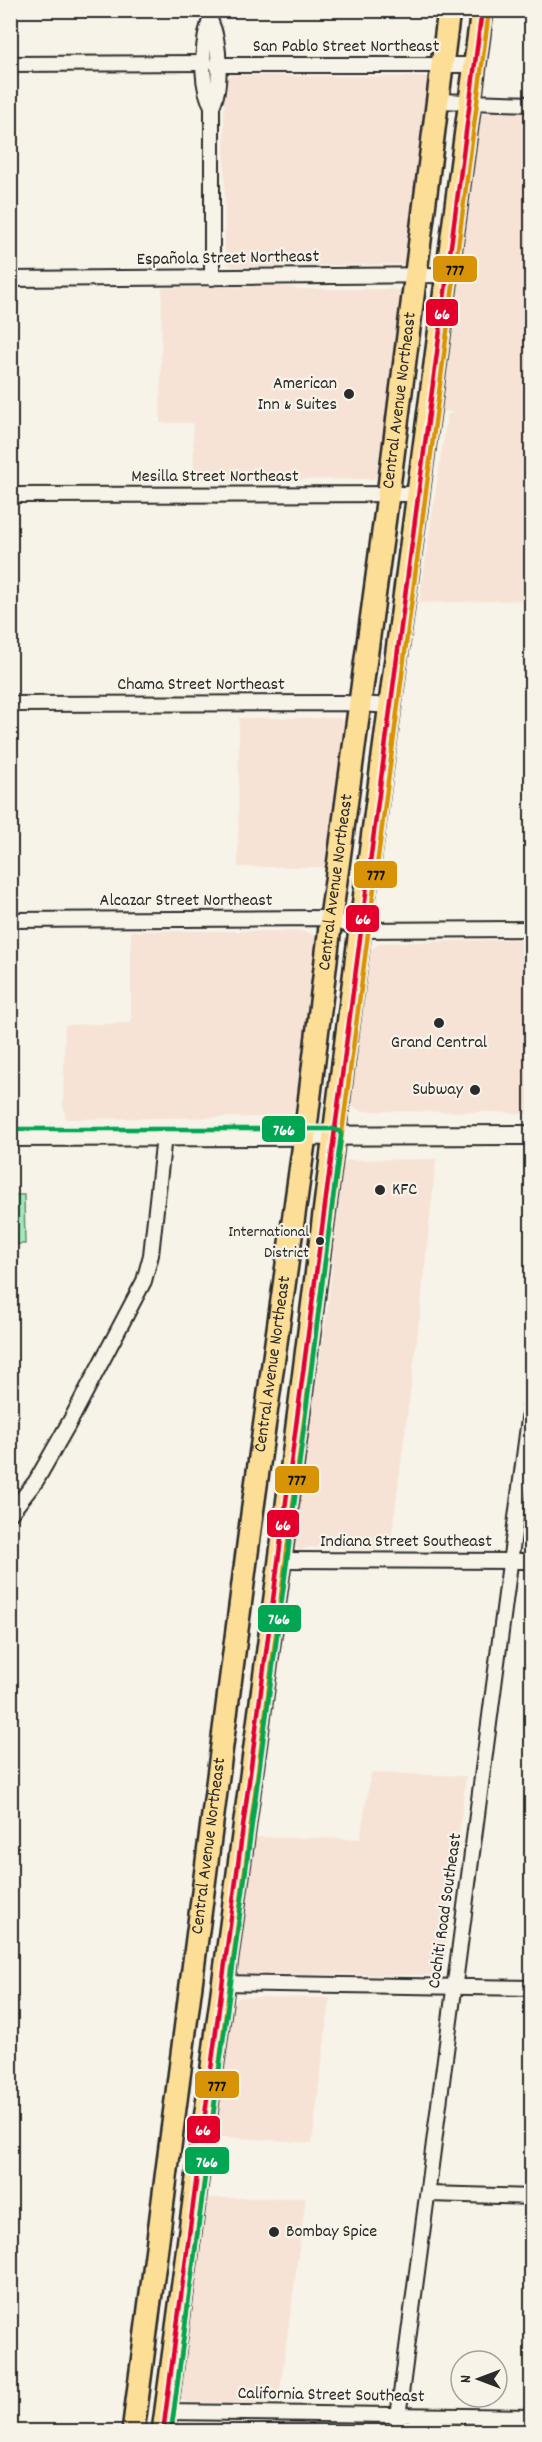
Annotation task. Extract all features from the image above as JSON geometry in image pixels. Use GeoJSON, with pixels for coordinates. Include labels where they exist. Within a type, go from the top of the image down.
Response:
{"type":"FeatureCollection","features":[{"type":"Feature","properties":{"kind":"main road","name":"Central Avenue Northeast"},"geometry":{"type":"LineString","coordinates":[[133,2432],[249,1534],[305,1136],[331,918],[388,495],[449,10]]}},
{"type":"Feature","properties":{"kind":"main road"},"geometry":{"type":"LineString","coordinates":[[164,2422],[280,1560],[360,930],[482,10]]}},
{"type":"Feature","properties":{"kind":"main road"},"geometry":{"type":"LineString","coordinates":[[10,1137],[531,1135]]}},
{"type":"Feature","properties":{"kind":"street"},"geometry":{"type":"LineString","coordinates":[[211,16],[216,33],[211,64],[217,95],[212,106],[212,278]]}},
{"type":"Feature","properties":{"kind":"street","name":"San Pablo Street Northeast"},"geometry":{"type":"LineString","coordinates":[[10,64],[475,64]]}},
{"type":"Feature","properties":{"kind":"street"},"geometry":{"type":"LineString","coordinates":[[437,101],[531,104]]}},
{"type":"Feature","properties":{"kind":"street","name":"Española Street Northeast"},"geometry":{"type":"LineString","coordinates":[[10,279],[446,275]]}},
{"type":"Feature","properties":{"kind":"street","name":"Mesilla Street Northeast"},"geometry":{"type":"LineString","coordinates":[[10,495],[419,494]]}},
{"type":"Feature","properties":{"kind":"street","name":"Chama Street Northeast"},"geometry":{"type":"LineString","coordinates":[[10,704],[359,703],[391,705]]}},
{"type":"Feature","properties":{"kind":"street","name":"Alcazar Street Northeast"},"geometry":{"type":"LineString","coordinates":[[10,920],[331,918],[360,930]]}},
{"type":"Feature","properties":{"kind":"street"},"geometry":{"type":"LineString","coordinates":[[360,930],[531,929]]}},
{"type":"Feature","properties":{"kind":"street"},"geometry":{"type":"LineString","coordinates":[[10,1514],[36,1480],[68,1425],[144,1281],[152,1248],[164,1136]]}},
{"type":"Feature","properties":{"kind":"street","name":"Cochiti Road Southeast"},"geometry":{"type":"LineString","coordinates":[[396,2432],[531,1396]]}},
{"type":"Feature","properties":{"kind":"street","name":"Indiana Street Southeast"},"geometry":{"type":"LineString","coordinates":[[280,1560],[531,1561]]}},
{"type":"Feature","properties":{"kind":"street"},"geometry":{"type":"LineString","coordinates":[[222,1983],[531,1988]]}},
{"type":"Feature","properties":{"kind":"street"},"geometry":{"type":"LineString","coordinates":[[428,2194],[531,2198]]}},
{"type":"Feature","properties":{"kind":"street","name":"California Street Southeast"},"geometry":{"type":"LineString","coordinates":[[164,2422],[398,2415],[531,2417]]}},
{"type":"Feature","properties":{"kind":"shaded area"},"geometry":{"type":"Polygon","coordinates":[[[231,75],[427,77],[431,81],[405,264],[234,267],[228,265],[225,260],[224,84],[226,78],[231,75]]]}},
{"type":"Feature","properties":{"kind":"shaded area"},"geometry":{"type":"Polygon","coordinates":[[[489,112],[531,113],[531,600],[419,603],[447,415],[453,412],[441,411],[469,185],[479,116],[489,112]]]}},
{"type":"Feature","properties":{"kind":"shaded area"},"geometry":{"type":"Polygon","coordinates":[[[280,286],[301,289],[391,289],[401,291],[404,296],[378,477],[373,479],[194,480],[193,423],[160,423],[162,288],[280,286]]]}},
{"type":"Feature","properties":{"kind":"shaded area"},"geometry":{"type":"Polygon","coordinates":[[[239,718],[340,718],[345,724],[328,867],[238,867],[239,718]]]}},
{"type":"Feature","properties":{"kind":"shaded area"},"geometry":{"type":"Polygon","coordinates":[[[131,931],[303,931],[315,935],[317,944],[295,1110],[287,1116],[272,1117],[66,1119],[63,1106],[65,1025],[131,1023],[131,931]]]}},
{"type":"Feature","properties":{"kind":"shaded area"},"geometry":{"type":"Polygon","coordinates":[[[531,939],[531,1115],[499,1112],[362,1111],[353,1107],[350,1099],[369,952],[373,948],[381,943],[531,939]]]}},
{"type":"Feature","properties":{"kind":"shaded area"},"geometry":{"type":"Polygon","coordinates":[[[436,1159],[420,1315],[390,1549],[311,1547],[300,1550],[292,1545],[292,1534],[327,1313],[343,1167],[346,1161],[350,1160],[436,1159]]]}},
{"type":"Feature","properties":{"kind":"shaded area"},"geometry":{"type":"Polygon","coordinates":[[[371,1773],[466,1776],[444,1967],[440,1975],[237,1974],[235,1969],[252,1837],[360,1839],[371,1773]]]}},
{"type":"Feature","properties":{"kind":"shaded area"},"geometry":{"type":"Polygon","coordinates":[[[240,1997],[330,1998],[312,2143],[212,2136],[229,2004],[240,1997]]]}},
{"type":"Feature","properties":{"kind":"shaded area"},"geometry":{"type":"Polygon","coordinates":[[[204,2198],[306,2198],[278,2404],[187,2402],[179,2399],[204,2198]]]}},
{"type":"Feature","properties":{"kind":"shaded area"},"geometry":{"type":"Polygon","coordinates":[[[284,2427],[374,2429],[380,2431],[283,2431],[284,2427]]]}},
{"type":"Feature","properties":{"kind":"green space"},"geometry":{"type":"Polygon","coordinates":[[[11,1195],[24,1195],[25,1244],[11,1244],[11,1195]]]}},
{"type":"Feature","properties":{"kind":"transit line","name":"66"},"geometry":{"type":"LineString","coordinates":[[163,2432],[482,10]]}},
{"type":"Feature","properties":{"kind":"transit line","name":"777"},"geometry":{"type":"LineString","coordinates":[[171,2432],[489,11]]}},
{"type":"Feature","properties":{"kind":"transit line","name":"766"},"geometry":{"type":"LineString","coordinates":[[10,1129],[334,1129],[341,1135],[287,1561],[171,2432]]}},
{"type":"Feature","properties":{"kind":"place","name":"American Inn & Suites"},"geometry":{"type":"Point","coordinates":[349,394]}},
{"type":"Feature","properties":{"kind":"place","name":"Grand Central"},"geometry":{"type":"Point","coordinates":[439,1023]}},
{"type":"Feature","properties":{"kind":"place","name":"Subway"},"geometry":{"type":"Point","coordinates":[475,1090]}},
{"type":"Feature","properties":{"kind":"place","name":"KFC"},"geometry":{"type":"Point","coordinates":[380,1190]}},
{"type":"Feature","properties":{"kind":"place","name":"International District"},"geometry":{"type":"Point","coordinates":[320,1241]}},
{"type":"Feature","properties":{"kind":"place","name":"Bombay Spice"},"geometry":{"type":"Point","coordinates":[274,2232]}}]}
